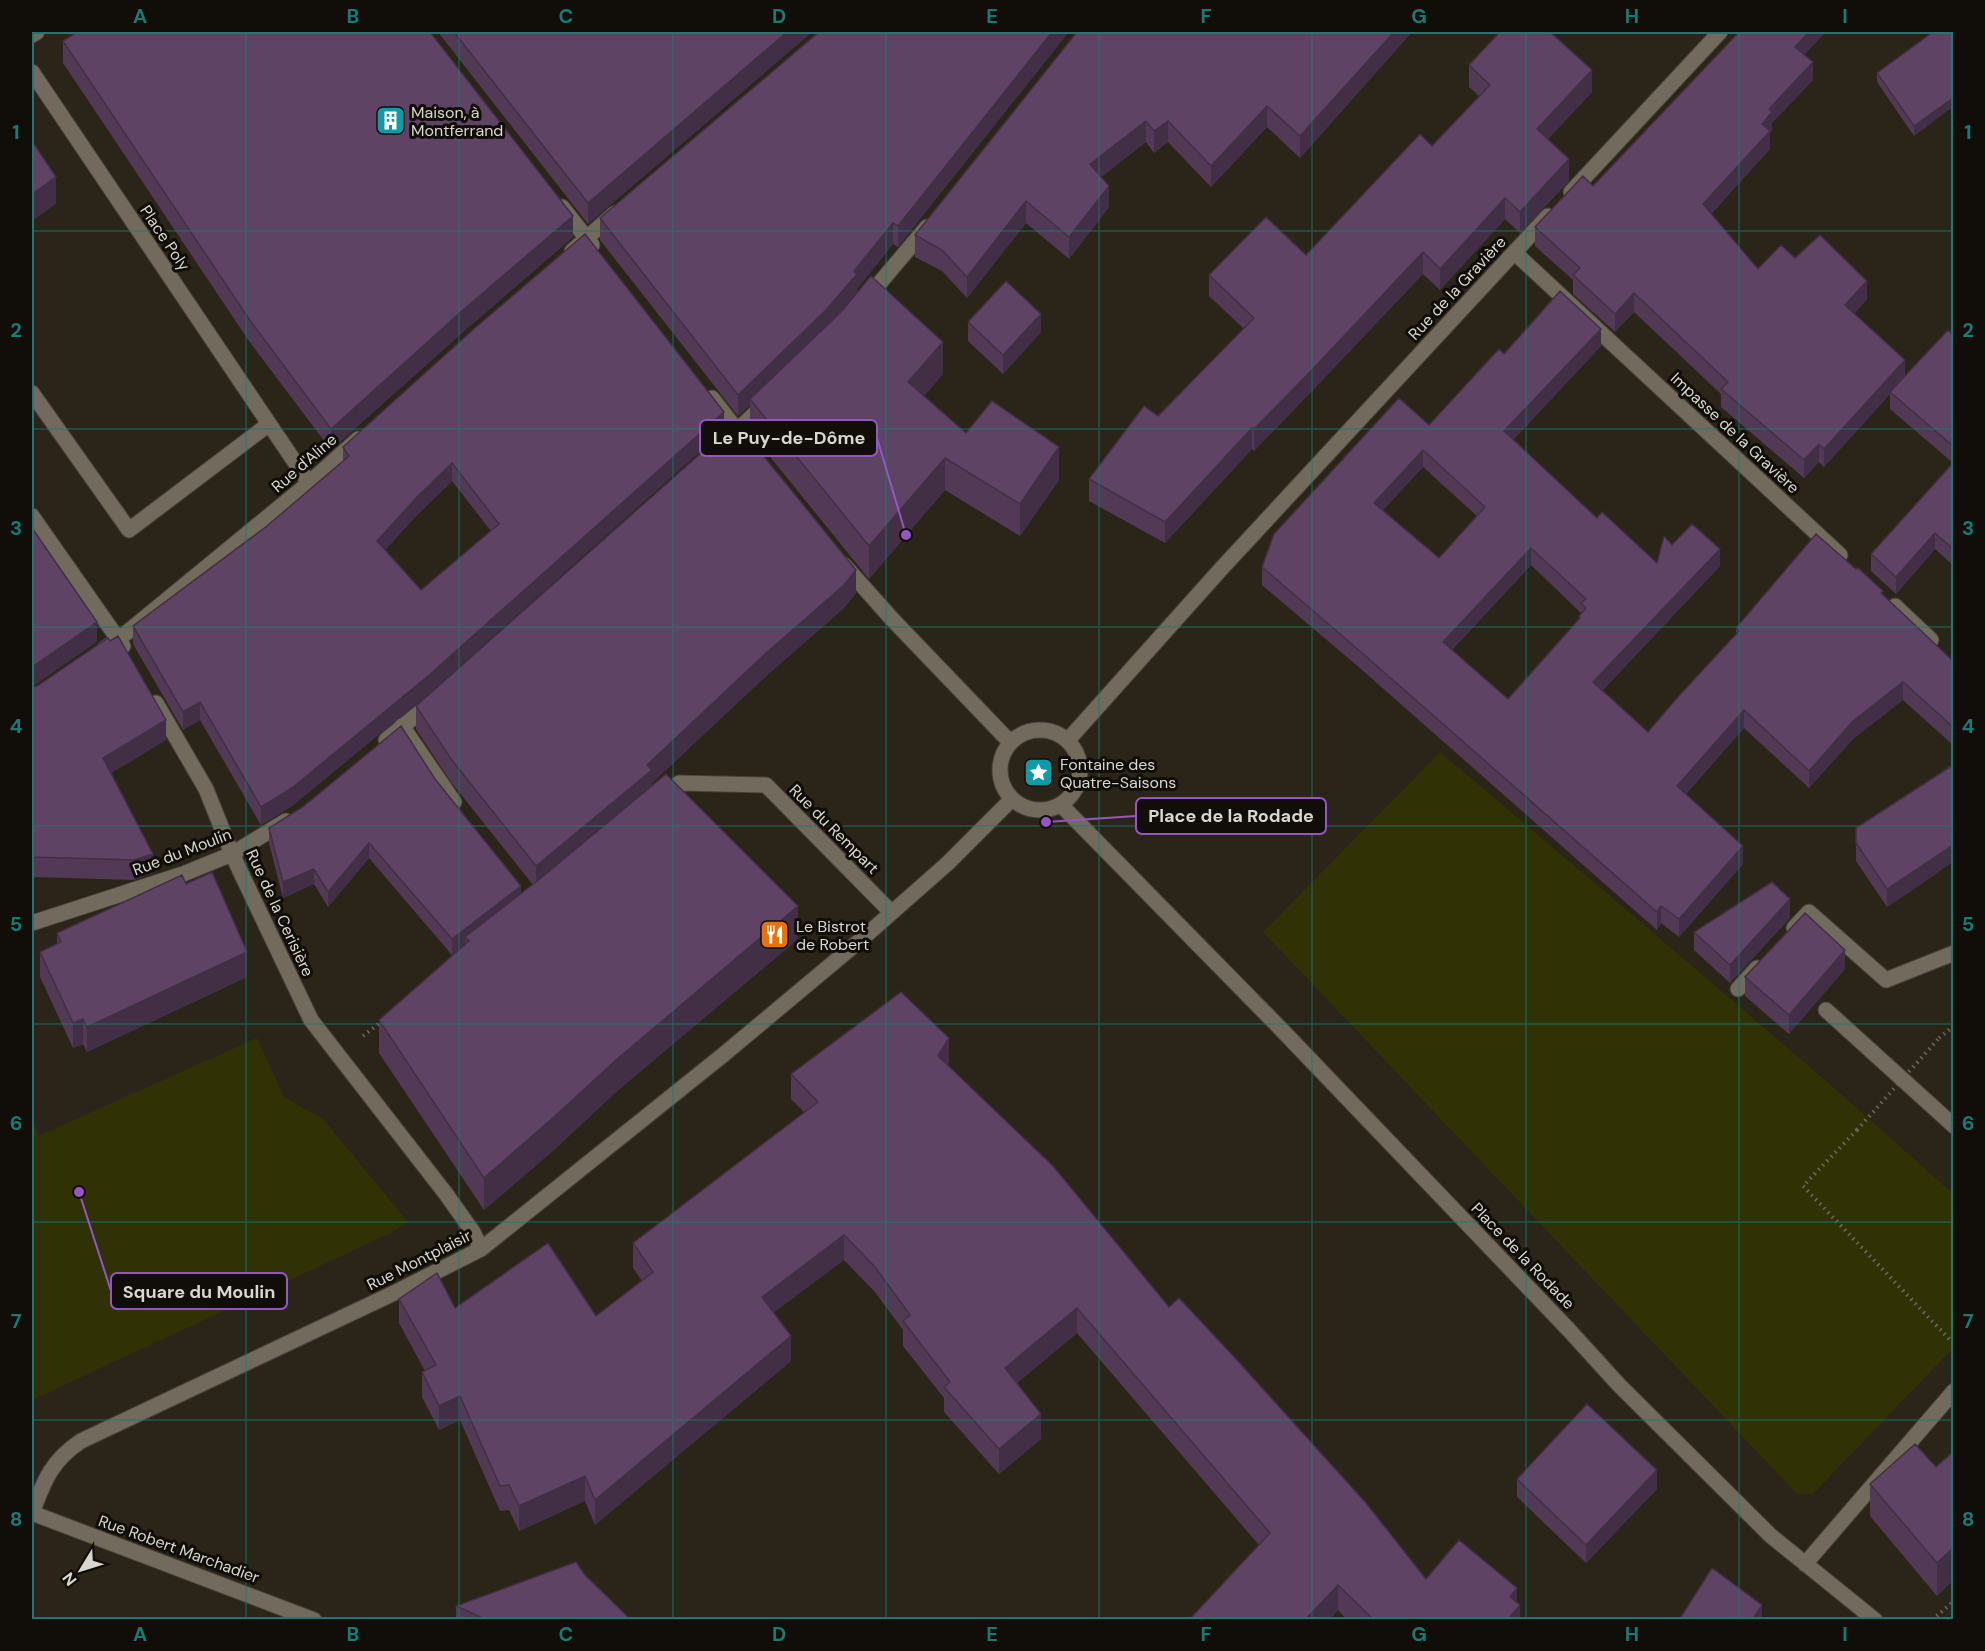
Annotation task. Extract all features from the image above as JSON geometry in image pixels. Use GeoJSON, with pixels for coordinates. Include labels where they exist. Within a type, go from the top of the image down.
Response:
{"type":"FeatureCollection","features":[{"type":"Feature","properties":{"kind":"street"},"geometry":{"type":"LineString","coordinates":[[32,35],[37,32]]}},
{"type":"Feature","properties":{"kind":"street","name":"Rue de la Gravière"},"geometry":{"type":"LineString","coordinates":[[1068,740],[1221,569],[1720,32]]}},
{"type":"Feature","properties":{"kind":"street","name":"Place Poly"},"geometry":{"type":"LineString","coordinates":[[32,72],[309,483]]}},
{"type":"Feature","properties":{"kind":"street"},"geometry":{"type":"LineString","coordinates":[[550,191],[601,256]]}},
{"type":"Feature","properties":{"kind":"street"},"geometry":{"type":"LineString","coordinates":[[559,261],[622,207]]}},
{"type":"Feature","properties":{"kind":"street"},"geometry":{"type":"LineString","coordinates":[[857,310],[933,219]]}},
{"type":"Feature","properties":{"kind":"street","name":"Impasse de la Gravière"},"geometry":{"type":"LineString","coordinates":[[1515,253],[1853,567]]}},
{"type":"Feature","properties":{"kind":"street"},"geometry":{"type":"LineString","coordinates":[[701,385],[752,449]]}},
{"type":"Feature","properties":{"kind":"street"},"geometry":{"type":"LineString","coordinates":[[711,455],[777,392]]}},
{"type":"Feature","properties":{"kind":"street"},"geometry":{"type":"LineString","coordinates":[[32,393],[129,530],[269,424]]}},
{"type":"Feature","properties":{"kind":"street","name":"Rue d'Aline"},"geometry":{"type":"LineString","coordinates":[[92,658],[119,639],[309,483],[371,427]]}},
{"type":"Feature","properties":{"kind":"street"},"geometry":{"type":"LineString","coordinates":[[32,516],[119,639],[130,659]]}},
{"type":"Feature","properties":{"kind":"street"},"geometry":{"type":"LineString","coordinates":[[838,557],[892,619],[1010,742]]}},
{"type":"Feature","properties":{"kind":"street"},"geometry":{"type":"LineString","coordinates":[[1888,600],[1931,640]]}},
{"type":"Feature","properties":{"kind":"street","name":"Rue de la Cerisière"},"geometry":{"type":"LineString","coordinates":[[148,689],[206,789],[232,854],[311,1020],[446,1194],[481,1249]]}},
{"type":"Feature","properties":{"kind":"street"},"geometry":{"type":"LineString","coordinates":[[376,748],[443,693]]}},
{"type":"Feature","properties":{"kind":"street"},"geometry":{"type":"LineString","coordinates":[[402,726],[443,788],[462,812]]}},
{"type":"Feature","properties":{"kind":"street"},"geometry":{"type":"LineString","coordinates":[[1049,730],[1068,740],[1078,756],[1081,774],[1075,792],[1061,805],[1035,810],[1012,799],[1001,781],[1000,760],[1010,742],[1028,731],[1049,730]]}},
{"type":"Feature","properties":{"kind":"street","name":"Rue du Rempart"},"geometry":{"type":"LineString","coordinates":[[652,806],[679,783],[766,784],[891,912]]}},
{"type":"Feature","properties":{"kind":"street"},"geometry":{"type":"LineString","coordinates":[[891,912],[948,863],[1012,799]]}},
{"type":"Feature","properties":{"kind":"street","name":"Place de la Rodade"},"geometry":{"type":"LineString","coordinates":[[1061,805],[1280,1028],[1619,1385],[1771,1536],[1875,1620]]}},
{"type":"Feature","properties":{"kind":"street","name":"Rue du Moulin"},"geometry":{"type":"LineString","coordinates":[[32,923],[183,874],[232,854],[298,814]]}},
{"type":"Feature","properties":{"kind":"street","name":"Rue Montplaisir"},"geometry":{"type":"LineString","coordinates":[[32,1513],[44,1480],[53,1464],[66,1450],[81,1441],[382,1299],[481,1249],[723,1054],[891,912]]}},
{"type":"Feature","properties":{"kind":"street"},"geometry":{"type":"LineString","coordinates":[[1785,938],[1809,912],[1886,980],[1953,953]]}},
{"type":"Feature","properties":{"kind":"street"},"geometry":{"type":"LineString","coordinates":[[1738,989],[1769,955]]}},
{"type":"Feature","properties":{"kind":"street"},"geometry":{"type":"LineString","coordinates":[[1826,1010],[1953,1126]]}},
{"type":"Feature","properties":{"kind":"street"},"geometry":{"type":"LineString","coordinates":[[1805,1563],[1953,1391]]}},
{"type":"Feature","properties":{"kind":"street","name":"Rue Robert Marchadier"},"geometry":{"type":"LineString","coordinates":[[32,1513],[286,1607],[314,1620]]}},
{"type":"Feature","properties":{"kind":"path"},"geometry":{"type":"LineString","coordinates":[[338,1056],[384,1020]]}},
{"type":"Feature","properties":{"kind":"path"},"geometry":{"type":"LineString","coordinates":[[1953,1026],[1939,1038],[1857,1130],[1803,1186],[1953,1344]]}},
{"type":"Feature","properties":{"kind":"path"},"geometry":{"type":"LineString","coordinates":[[1932,1620],[1953,1602]]}},
{"type":"Feature","properties":{"kind":"shaded area"},"geometry":{"type":"Polygon","coordinates":[[[1440,752],[1763,1026],[1953,1194],[1953,1348],[1813,1494],[1797,1494],[1263,932],[1440,752]]]}},
{"type":"Feature","properties":{"kind":"shaded area"},"geometry":{"type":"Polygon","coordinates":[[[257,1038],[284,1097],[323,1119],[408,1222],[393,1232],[32,1400],[32,1114],[38,1136],[257,1038]]]}},
{"type":"Feature","properties":{"kind":"building"},"geometry":{"type":"Polygon","coordinates":[[[77,32],[430,32],[573,216],[463,310],[331,429],[249,319],[63,41],[77,32]]]}},
{"type":"Feature","properties":{"kind":"building"},"geometry":{"type":"Polygon","coordinates":[[[454,32],[787,32],[588,203],[454,32]]]}},
{"type":"Feature","properties":{"kind":"building"},"geometry":{"type":"Polygon","coordinates":[[[819,32],[1052,32],[898,226],[893,223],[854,271],[857,274],[826,310],[738,395],[600,218],[819,32]]]}},
{"type":"Feature","properties":{"kind":"building"},"geometry":{"type":"Polygon","coordinates":[[[1077,32],[1394,32],[1300,136],[1267,106],[1211,166],[1168,121],[1154,131],[1146,121],[1090,164],[1109,186],[1069,237],[1026,201],[967,277],[942,250],[915,235],[1077,32]]]}},
{"type":"Feature","properties":{"kind":"building"},"geometry":{"type":"Polygon","coordinates":[[[1500,32],[1550,32],[1592,70],[1537,129],[1569,159],[1520,212],[1505,198],[1440,269],[1423,252],[1310,372],[1254,429],[1252,428],[1165,522],[1089,479],[1144,406],[1158,416],[1254,318],[1209,275],[1266,217],[1306,255],[1420,134],[1432,146],[1490,85],[1469,65],[1500,32]]]}},
{"type":"Feature","properties":{"kind":"building"},"geometry":{"type":"Polygon","coordinates":[[[1739,32],[1809,32],[1795,47],[1813,62],[1769,109],[1772,112],[1762,124],[1770,131],[1703,204],[1758,269],[1781,245],[1795,258],[1820,235],[1867,281],[1845,305],[1905,360],[1824,449],[1819,444],[1804,460],[1721,389],[1728,382],[1634,293],[1615,314],[1573,275],[1580,268],[1535,227],[1583,176],[1593,186],[1739,32]]]}},
{"type":"Feature","properties":{"kind":"building"},"geometry":{"type":"Polygon","coordinates":[[[1933,32],[1953,32],[1953,98],[1914,126],[1877,73],[1933,32]]]}},
{"type":"Feature","properties":{"kind":"building"},"geometry":{"type":"Polygon","coordinates":[[[32,141],[56,177],[32,194],[32,141]]]}},
{"type":"Feature","properties":{"kind":"building"},"geometry":{"type":"Polygon","coordinates":[[[585,234],[724,412],[428,676],[292,788],[261,807],[200,702],[183,712],[133,626],[267,526],[349,456],[343,447],[475,328],[585,234]],[[452,463],[377,541],[421,590],[499,524],[452,463]]]}},
{"type":"Feature","properties":{"kind":"building"},"geometry":{"type":"Polygon","coordinates":[[[871,276],[943,342],[908,382],[966,433],[992,401],[1059,447],[1020,504],[945,458],[869,546],[750,399],[840,313],[871,276]]]}},
{"type":"Feature","properties":{"kind":"building"},"geometry":{"type":"Polygon","coordinates":[[[1006,281],[1041,314],[1003,355],[968,322],[1006,281]]]}},
{"type":"Feature","properties":{"kind":"building"},"geometry":{"type":"Polygon","coordinates":[[[1560,291],[1601,329],[1504,431],[1597,518],[1602,512],[1657,563],[1664,536],[1672,545],[1692,524],[1720,549],[1593,682],[1648,732],[1739,631],[1736,628],[1816,534],[1883,591],[1881,593],[1953,661],[1953,727],[1903,682],[1853,721],[1809,771],[1744,710],[1677,786],[1743,846],[1679,919],[1661,906],[1657,912],[1262,567],[1274,534],[1399,398],[1429,425],[1499,349],[1504,354],[1560,291]],[[1423,450],[1374,503],[1439,558],[1485,507],[1423,450]],[[1531,548],[1443,642],[1508,699],[1580,618],[1579,616],[1586,608],[1581,603],[1586,599],[1531,548]]]}},
{"type":"Feature","properties":{"kind":"building"},"geometry":{"type":"Polygon","coordinates":[[[1948,330],[1953,335],[1953,446],[1890,392],[1948,330]]]}},
{"type":"Feature","properties":{"kind":"building"},"geometry":{"type":"Polygon","coordinates":[[[736,422],[856,570],[844,585],[765,654],[647,765],[652,770],[536,866],[451,759],[416,706],[736,422]]]}},
{"type":"Feature","properties":{"kind":"building"},"geometry":{"type":"Polygon","coordinates":[[[1953,463],[1953,549],[1935,533],[1896,577],[1871,554],[1953,463]]]}},
{"type":"Feature","properties":{"kind":"building"},"geometry":{"type":"Polygon","coordinates":[[[32,528],[97,622],[32,667],[32,528]]]}},
{"type":"Feature","properties":{"kind":"building"},"geometry":{"type":"Polygon","coordinates":[[[118,636],[166,720],[103,758],[153,854],[134,860],[32,857],[32,687],[37,686],[108,638],[110,641],[118,636]]]}},
{"type":"Feature","properties":{"kind":"building"},"geometry":{"type":"Polygon","coordinates":[[[401,726],[435,779],[521,886],[452,939],[369,843],[328,892],[314,869],[283,882],[269,828],[304,806],[401,726]]]}},
{"type":"Feature","properties":{"kind":"building"},"geometry":{"type":"Polygon","coordinates":[[[1953,765],[1953,845],[1887,889],[1856,843],[1856,828],[1953,765]]]}},
{"type":"Feature","properties":{"kind":"building"},"geometry":{"type":"Polygon","coordinates":[[[666,774],[798,906],[616,1060],[484,1178],[379,1020],[469,941],[465,937],[541,878],[666,774]]]}},
{"type":"Feature","properties":{"kind":"building"},"geometry":{"type":"Polygon","coordinates":[[[212,872],[247,952],[87,1027],[83,1019],[73,1023],[40,952],[61,942],[57,933],[182,875],[186,884],[212,872]]]}},
{"type":"Feature","properties":{"kind":"building"},"geometry":{"type":"Polygon","coordinates":[[[1772,882],[1790,899],[1730,965],[1694,932],[1772,882]]]}},
{"type":"Feature","properties":{"kind":"building"},"geometry":{"type":"Polygon","coordinates":[[[1805,913],[1845,950],[1789,1015],[1745,977],[1805,913]]]}},
{"type":"Feature","properties":{"kind":"building"},"geometry":{"type":"Polygon","coordinates":[[[901,992],[949,1038],[938,1056],[1053,1166],[1169,1307],[1179,1298],[1237,1360],[1366,1503],[1426,1579],[1459,1540],[1517,1588],[1510,1597],[1520,1605],[1507,1620],[1374,1620],[1338,1585],[1305,1620],[1189,1620],[1270,1533],[1077,1308],[1005,1368],[1041,1414],[999,1449],[944,1387],[950,1382],[903,1321],[910,1315],[875,1267],[844,1235],[762,1297],[791,1336],[595,1500],[585,1476],[519,1506],[509,1485],[500,1486],[460,1396],[439,1406],[422,1372],[436,1365],[399,1299],[437,1273],[455,1308],[548,1243],[596,1316],[653,1272],[633,1243],[818,1102],[791,1074],[901,992]]]}},
{"type":"Feature","properties":{"kind":"building"},"geometry":{"type":"Polygon","coordinates":[[[1587,1404],[1657,1470],[1586,1545],[1517,1479],[1587,1404]]]}},
{"type":"Feature","properties":{"kind":"building"},"geometry":{"type":"Polygon","coordinates":[[[1915,1444],[1936,1467],[1953,1452],[1953,1548],[1937,1563],[1870,1484],[1915,1444]]]}},
{"type":"Feature","properties":{"kind":"building"},"geometry":{"type":"Polygon","coordinates":[[[576,1562],[585,1575],[631,1620],[487,1620],[456,1606],[576,1562]]]}},
{"type":"Feature","properties":{"kind":"building"},"geometry":{"type":"Polygon","coordinates":[[[1712,1568],[1762,1605],[1752,1620],[1679,1620],[1712,1568]]]}},
{"type":"Feature","properties":{"kind":"place","name":"Maison, à Montferrand"},"geometry":{"type":"Point","coordinates":[390,121]}},
{"type":"Feature","properties":{"kind":"place","name":"Le Puy-de-Dôme"},"geometry":{"type":"Point","coordinates":[906,535]}},
{"type":"Feature","properties":{"kind":"place","name":"Fontaine des Quatre-Saisons"},"geometry":{"type":"Point","coordinates":[1039,773]}},
{"type":"Feature","properties":{"kind":"place","name":"Place de la Rodade"},"geometry":{"type":"Point","coordinates":[1046,822]}},
{"type":"Feature","properties":{"kind":"place","name":"Le Bistrot de Robert"},"geometry":{"type":"Point","coordinates":[775,935]}},
{"type":"Feature","properties":{"kind":"place","name":"Square du Moulin"},"geometry":{"type":"Point","coordinates":[79,1192]}}]}
